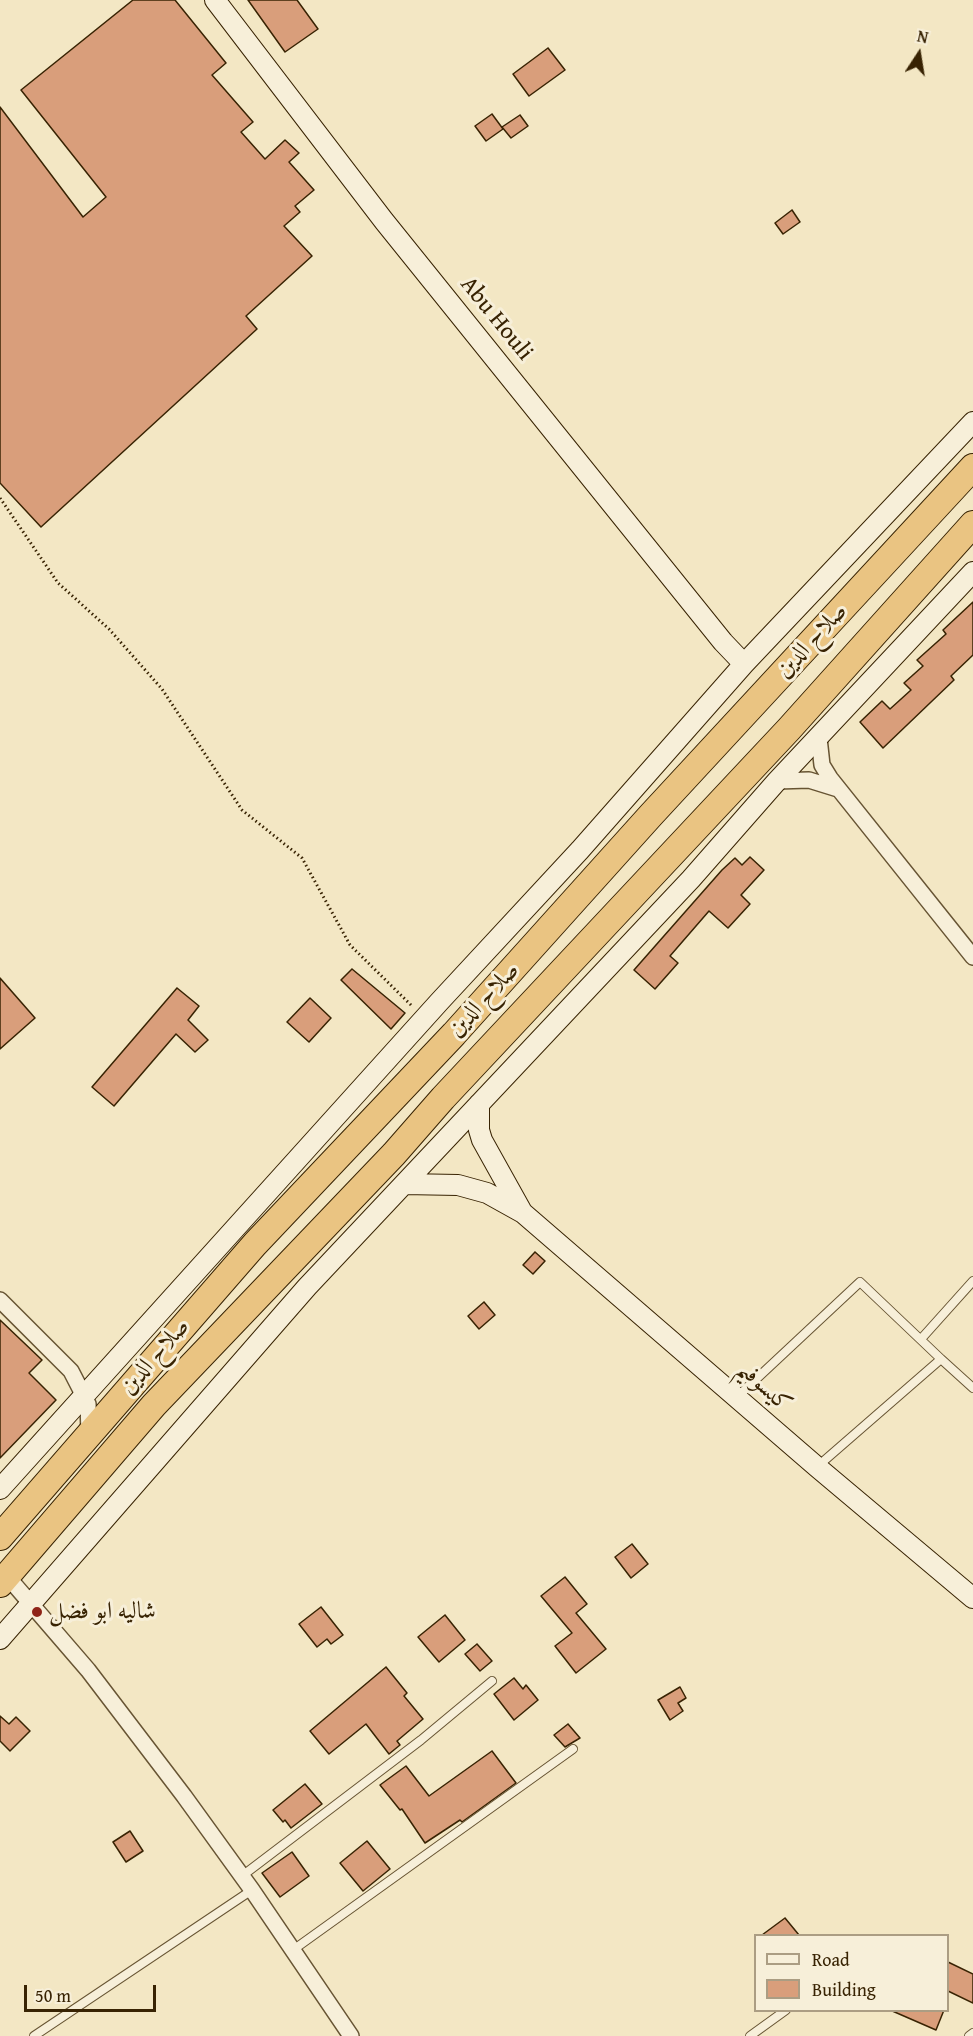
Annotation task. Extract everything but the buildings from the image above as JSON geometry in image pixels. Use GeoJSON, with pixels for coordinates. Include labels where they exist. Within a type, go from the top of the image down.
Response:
{"type":"FeatureCollection","features":[{"type":"Feature","properties":{"kind":"highway","name":"صلاح الدين"},"geometry":{"type":"LineString","coordinates":[[0,1537],[255,1244],[454,1034],[651,815],[973,467]]}},
{"type":"Feature","properties":{"kind":"highway","name":"صلاح الدين"},"geometry":{"type":"LineString","coordinates":[[3,1580],[154,1405],[394,1155],[443,1098],[789,729],[973,524]]}},
{"type":"Feature","properties":{"kind":"main road","name":"Abu Houli"},"geometry":{"type":"LineString","coordinates":[[215,0],[384,221],[723,642],[744,664]]}},
{"type":"Feature","properties":{"kind":"main road"},"geometry":{"type":"LineString","coordinates":[[0,1489],[84,1393],[426,1016],[580,850],[744,664],[973,422]]}},
{"type":"Feature","properties":{"kind":"main road"},"geometry":{"type":"LineString","coordinates":[[0,1639],[228,1376],[973,572]]}},
{"type":"Feature","properties":{"kind":"main road","name":"كيسوفيم"},"geometry":{"type":"LineString","coordinates":[[479,1104],[479,1130],[482,1140],[523,1212]]}},
{"type":"Feature","properties":{"kind":"main road","name":"كيسوفيم"},"geometry":{"type":"LineString","coordinates":[[404,1184],[458,1185],[487,1193],[523,1212],[736,1398],[973,1598]]}},
{"type":"Feature","properties":{"kind":"street"},"geometry":{"type":"LineString","coordinates":[[819,738],[822,765],[838,789],[973,957]]}},
{"type":"Feature","properties":{"kind":"street"},"geometry":{"type":"LineString","coordinates":[[777,781],[809,780],[838,789]]}},
{"type":"Feature","properties":{"kind":"street"},"geometry":{"type":"LineString","coordinates":[[0,1300],[71,1371],[84,1393],[90,1413],[89,1433]]}},
{"type":"Feature","properties":{"kind":"street"},"geometry":{"type":"LineString","coordinates":[[3,1580],[32,1603],[102,1688],[242,1876],[351,2036]]}},
{"type":"Feature","properties":{"kind":"lane"},"geometry":{"type":"LineString","coordinates":[[921,1339],[973,1281]]}},
{"type":"Feature","properties":{"kind":"lane"},"geometry":{"type":"LineString","coordinates":[[736,1398],[860,1282],[973,1388]]}},
{"type":"Feature","properties":{"kind":"lane"},"geometry":{"type":"LineString","coordinates":[[817,1467],[862,1425],[941,1359]]}},
{"type":"Feature","properties":{"kind":"lane"},"geometry":{"type":"LineString","coordinates":[[242,1876],[421,1740],[492,1681]]}},
{"type":"Feature","properties":{"kind":"lane"},"geometry":{"type":"LineString","coordinates":[[293,1950],[573,1749]]}},
{"type":"Feature","properties":{"kind":"lane"},"geometry":{"type":"LineString","coordinates":[[34,2036],[252,1890]]}},
{"type":"Feature","properties":{"kind":"lane"},"geometry":{"type":"LineString","coordinates":[[750,2036],[783,2012]]}},
{"type":"Feature","properties":{"kind":"path"},"geometry":{"type":"LineString","coordinates":[[0,498],[58,583],[109,629],[162,689],[242,810],[302,858],[350,945],[405,1001],[426,1016]]}},
{"type":"Feature","properties":{"kind":"place","name":"شاليه ابو فضل"},"geometry":{"type":"Point","coordinates":[37,1612]}}]}
